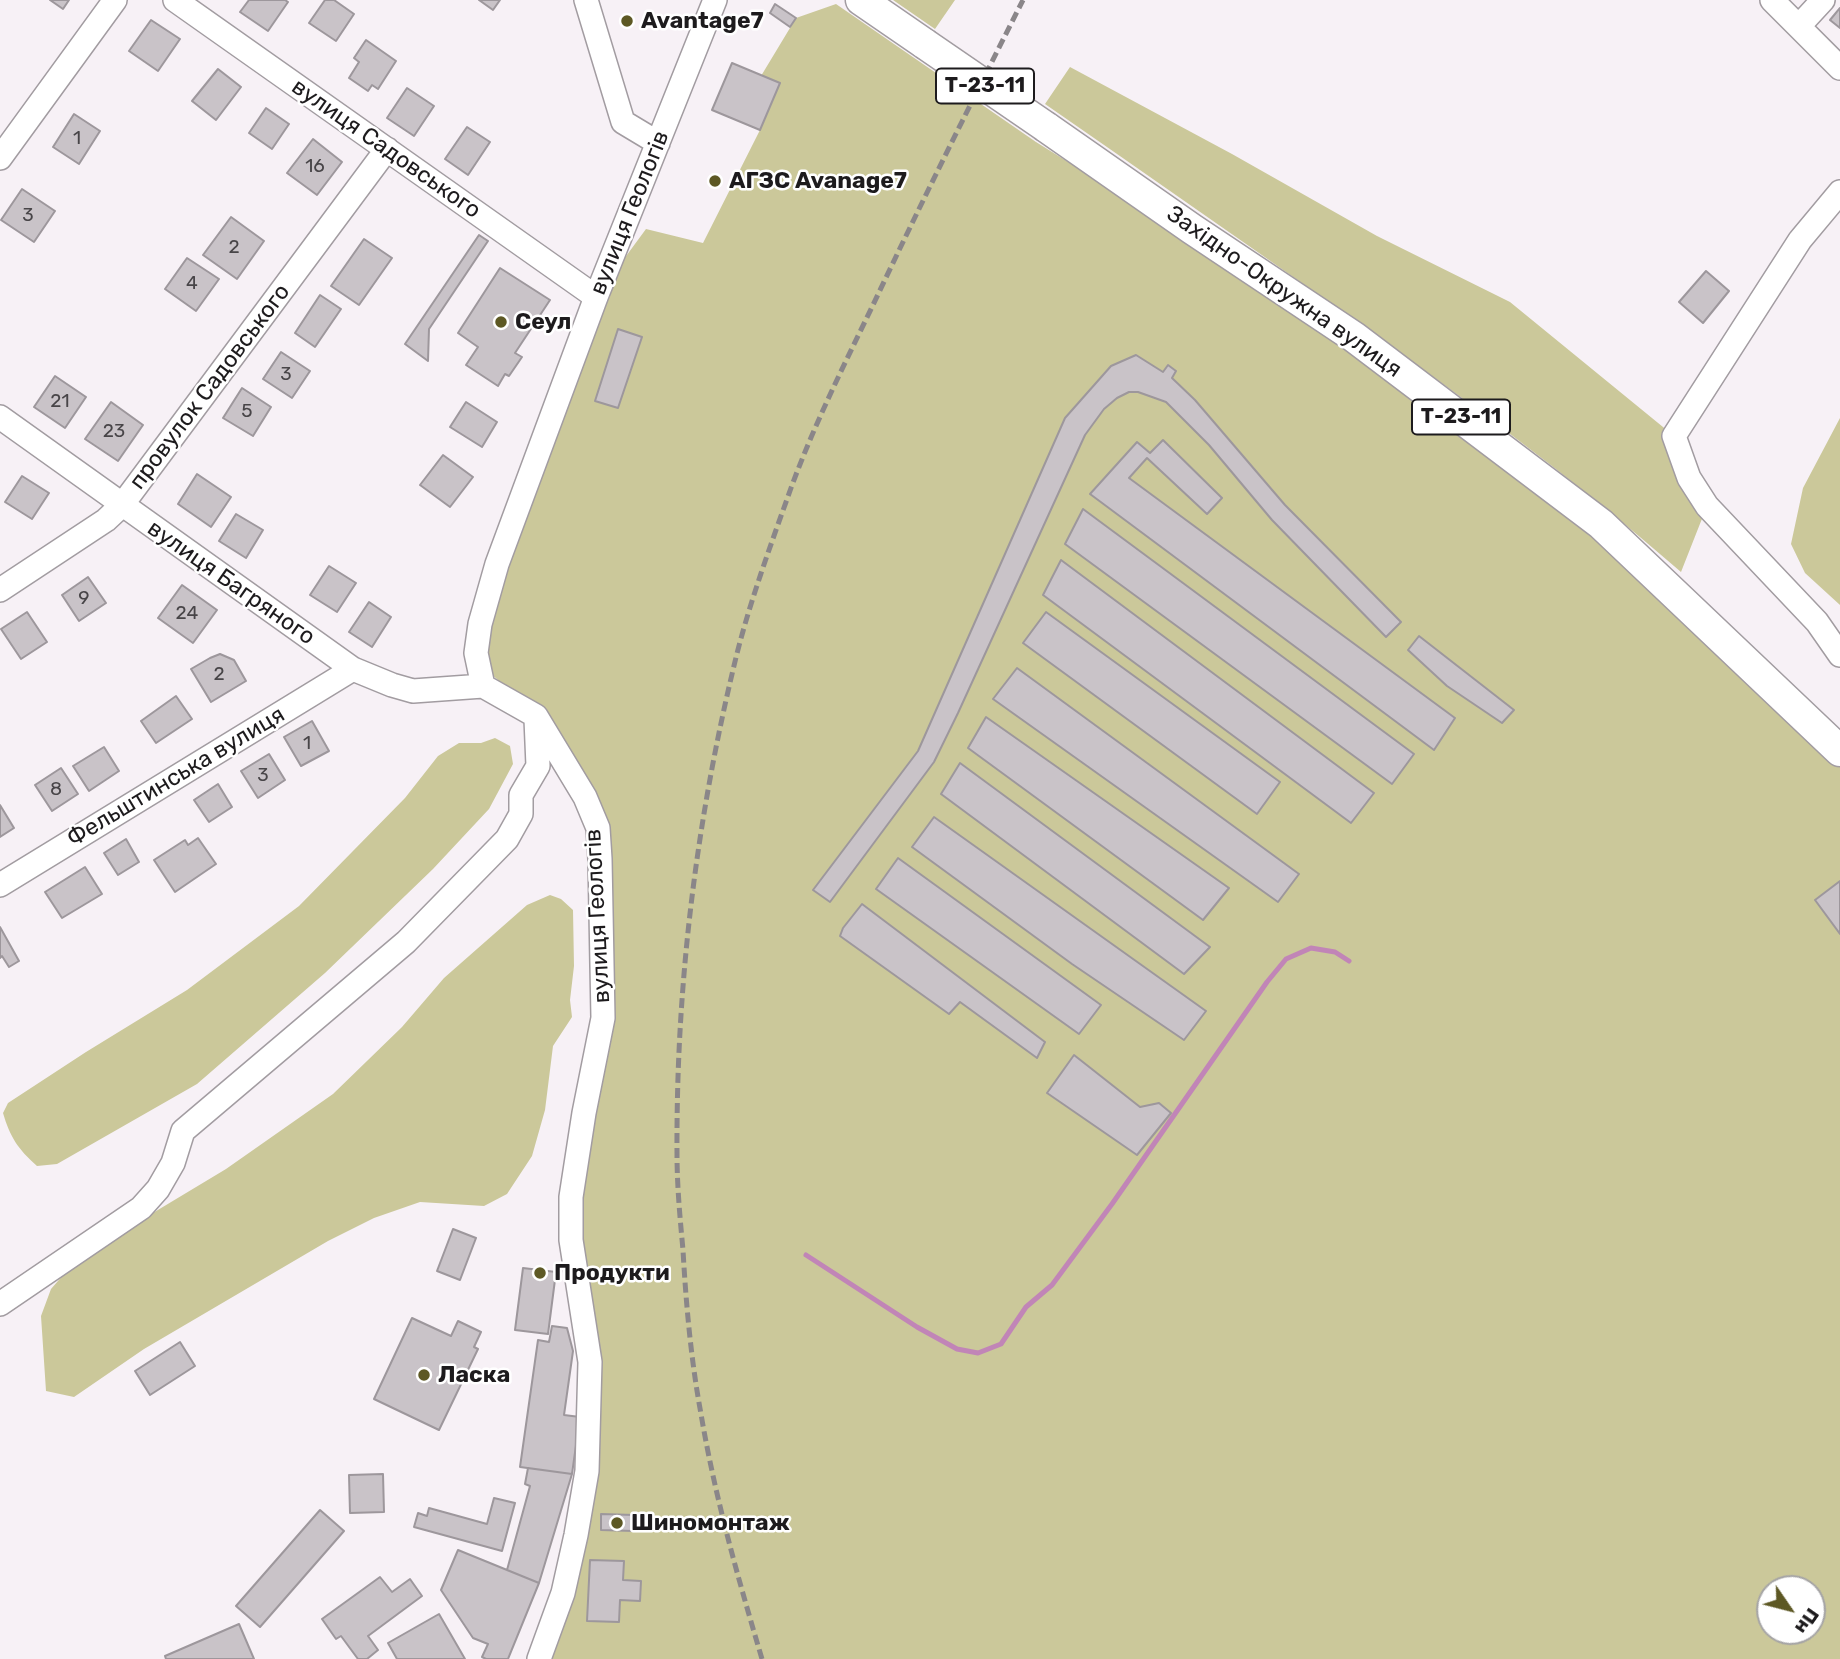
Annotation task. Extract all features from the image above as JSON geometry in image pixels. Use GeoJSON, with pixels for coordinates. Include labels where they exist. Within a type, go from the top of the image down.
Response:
{"type":"FeatureCollection","features":[{"type":"Feature","properties":{"kind":"main road","name":"Західно-Окружна вулиця"},"geometry":{"type":"LineString","coordinates":[[861,0],[1192,229],[1354,337],[1601,524],[1839,747]]}},
{"type":"Feature","properties":{"kind":"street"},"geometry":{"type":"LineString","coordinates":[[0,158],[115,0]]}},
{"type":"Feature","properties":{"kind":"street","name":"вулиця Садовського"},"geometry":{"type":"LineString","coordinates":[[175,0],[596,297]]}},
{"type":"Feature","properties":{"kind":"street"},"geometry":{"type":"LineString","coordinates":[[586,0],[623,121],[658,143]]}},
{"type":"Feature","properties":{"kind":"street","name":"вулиця Геологів"},"geometry":{"type":"LineString","coordinates":[[539,1659],[563,1593],[587,1471],[590,1362],[571,1240],[571,1197],[603,1018],[598,828],[585,796],[536,716],[483,686],[476,653],[480,624],[497,564],[596,297],[715,0]]}},
{"type":"Feature","properties":{"kind":"street"},"geometry":{"type":"LineString","coordinates":[[1772,0],[1840,68]]}},
{"type":"Feature","properties":{"kind":"street"},"geometry":{"type":"LineString","coordinates":[[1799,26],[1822,0]]}},
{"type":"Feature","properties":{"kind":"street","name":"провулок Садовського"},"geometry":{"type":"LineString","coordinates":[[0,590],[106,520],[122,505],[387,149]]}},
{"type":"Feature","properties":{"kind":"street"},"geometry":{"type":"LineString","coordinates":[[1840,192],[1800,240],[1674,436],[1689,478],[1707,506],[1817,621],[1840,655]]}},
{"type":"Feature","properties":{"kind":"street","name":"вулиця Багряного"},"geometry":{"type":"LineString","coordinates":[[0,417],[353,669],[413,691],[483,686]]}},
{"type":"Feature","properties":{"kind":"street","name":"Фельштинська вулиця"},"geometry":{"type":"LineString","coordinates":[[0,885],[353,669]]}},
{"type":"Feature","properties":{"kind":"street"},"geometry":{"type":"LineString","coordinates":[[0,1304],[141,1208],[158,1189],[173,1163],[183,1131],[406,942],[507,839],[521,814],[522,795],[538,766],[536,716]]}},
{"type":"Feature","properties":{"kind":"shaded area"},"geometry":{"type":"Polygon","coordinates":[[[893,0],[955,0],[935,29],[893,0]]]}},
{"type":"Feature","properties":{"kind":"shaded area"},"geometry":{"type":"Polygon","coordinates":[[[836,4],[1036,142],[1187,236],[1350,344],[1595,530],[1840,764],[1840,1659],[547,1659],[584,1536],[579,1240],[606,826],[505,686],[491,674],[485,656],[504,566],[618,267],[646,229],[703,243],[760,130],[779,84],[761,76],[796,18],[836,4]]]}},
{"type":"Feature","properties":{"kind":"shaded area"},"geometry":{"type":"Polygon","coordinates":[[[1070,67],[1377,236],[1510,302],[1674,436],[1707,506],[1681,572],[1555,468],[1468,402],[1045,104],[1070,67]]]}},
{"type":"Feature","properties":{"kind":"shaded area"},"geometry":{"type":"Polygon","coordinates":[[[1840,418],[1840,605],[1805,573],[1791,544],[1803,488],[1840,418]]]}},
{"type":"Feature","properties":{"kind":"shaded area"},"geometry":{"type":"Polygon","coordinates":[[[495,738],[510,746],[513,764],[489,809],[433,869],[325,973],[197,1084],[57,1164],[37,1166],[25,1154],[15,1142],[3,1113],[8,1103],[187,990],[299,906],[405,798],[438,756],[459,743],[481,743],[495,738]]]}},
{"type":"Feature","properties":{"kind":"shaded area"},"geometry":{"type":"Polygon","coordinates":[[[550,895],[561,899],[573,910],[574,966],[570,1000],[572,1017],[553,1046],[545,1110],[532,1156],[507,1194],[484,1206],[420,1202],[374,1218],[328,1241],[144,1349],[74,1397],[46,1391],[41,1316],[51,1289],[78,1258],[226,1169],[333,1094],[402,1027],[444,978],[527,905],[550,895]]]}},
{"type":"Feature","properties":{"kind":"building"},"geometry":{"type":"Polygon","coordinates":[[[50,0],[69,0],[63,9],[50,0]]]}},
{"type":"Feature","properties":{"kind":"building"},"geometry":{"type":"Polygon","coordinates":[[[249,0],[288,2],[268,31],[240,12],[249,0]]]}},
{"type":"Feature","properties":{"kind":"building"},"geometry":{"type":"Polygon","coordinates":[[[325,0],[334,0],[354,14],[336,41],[309,23],[325,0]]]}},
{"type":"Feature","properties":{"kind":"building"},"geometry":{"type":"Polygon","coordinates":[[[479,0],[500,0],[493,10],[479,0]]]}},
{"type":"Feature","properties":{"kind":"building"},"geometry":{"type":"Polygon","coordinates":[[[775,4],[796,18],[790,27],[770,13],[775,4]]]}},
{"type":"Feature","properties":{"kind":"building"},"geometry":{"type":"Polygon","coordinates":[[[1840,8],[1840,28],[1830,20],[1840,8]]]}},
{"type":"Feature","properties":{"kind":"building"},"geometry":{"type":"Polygon","coordinates":[[[151,20],[180,39],[158,71],[129,51],[151,20]]]}},
{"type":"Feature","properties":{"kind":"building"},"geometry":{"type":"Polygon","coordinates":[[[366,40],[396,61],[378,89],[372,85],[368,91],[349,78],[359,62],[354,58],[366,40]]]}},
{"type":"Feature","properties":{"kind":"building"},"geometry":{"type":"Polygon","coordinates":[[[732,63],[780,83],[760,130],[712,110],[732,63]]]}},
{"type":"Feature","properties":{"kind":"building"},"geometry":{"type":"Polygon","coordinates":[[[218,69],[241,87],[216,120],[192,101],[218,69]]]}},
{"type":"Feature","properties":{"kind":"building"},"geometry":{"type":"Polygon","coordinates":[[[407,88],[434,106],[414,136],[387,118],[407,88]]]}},
{"type":"Feature","properties":{"kind":"building"},"geometry":{"type":"Polygon","coordinates":[[[266,108],[289,124],[272,149],[249,133],[266,108]]]}},
{"type":"Feature","properties":{"kind":"building"},"geometry":{"type":"Polygon","coordinates":[[[74,114],[100,131],[79,164],[53,147],[74,114]]]}},
{"type":"Feature","properties":{"kind":"building"},"geometry":{"type":"Polygon","coordinates":[[[467,127],[490,142],[468,175],[445,159],[467,127]]]}},
{"type":"Feature","properties":{"kind":"building"},"geometry":{"type":"Polygon","coordinates":[[[313,139],[342,162],[317,195],[287,173],[313,139]]]}},
{"type":"Feature","properties":{"kind":"building"},"geometry":{"type":"Polygon","coordinates":[[[22,189],[55,211],[34,242],[1,220],[22,189]]]}},
{"type":"Feature","properties":{"kind":"building"},"geometry":{"type":"Polygon","coordinates":[[[231,217],[264,241],[237,279],[203,255],[231,217]]]}},
{"type":"Feature","properties":{"kind":"building"},"geometry":{"type":"Polygon","coordinates":[[[479,235],[488,241],[429,329],[428,361],[405,344],[479,235]]]}},
{"type":"Feature","properties":{"kind":"building"},"geometry":{"type":"Polygon","coordinates":[[[364,239],[392,258],[359,305],[331,286],[364,239]]]}},
{"type":"Feature","properties":{"kind":"building"},"geometry":{"type":"Polygon","coordinates":[[[187,258],[219,279],[196,311],[165,289],[187,258]]]}},
{"type":"Feature","properties":{"kind":"building"},"geometry":{"type":"Polygon","coordinates":[[[500,268],[550,300],[515,353],[522,357],[509,376],[505,374],[498,386],[466,365],[478,347],[458,333],[500,268]]]}},
{"type":"Feature","properties":{"kind":"building"},"geometry":{"type":"Polygon","coordinates":[[[1706,271],[1729,291],[1703,323],[1679,302],[1706,271]]]}},
{"type":"Feature","properties":{"kind":"building"},"geometry":{"type":"Polygon","coordinates":[[[320,295],[341,309],[315,347],[295,333],[320,295]]]}},
{"type":"Feature","properties":{"kind":"building"},"geometry":{"type":"Polygon","coordinates":[[[618,329],[642,337],[618,408],[595,401],[618,329]]]}},
{"type":"Feature","properties":{"kind":"building"},"geometry":{"type":"Polygon","coordinates":[[[281,352],[310,371],[292,398],[263,379],[281,352]]]}},
{"type":"Feature","properties":{"kind":"building"},"geometry":{"type":"Polygon","coordinates":[[[1136,355],[1163,372],[1168,365],[1176,371],[1172,378],[1195,400],[1285,505],[1401,622],[1386,637],[1272,520],[1209,445],[1166,402],[1138,392],[1129,392],[1104,409],[1085,435],[934,762],[830,902],[813,890],[918,751],[1065,418],[1111,366],[1136,355]]]}},
{"type":"Feature","properties":{"kind":"building"},"geometry":{"type":"Polygon","coordinates":[[[55,376],[86,397],[65,428],[34,407],[55,376]]]}},
{"type":"Feature","properties":{"kind":"building"},"geometry":{"type":"Polygon","coordinates":[[[242,388],[271,407],[253,436],[223,418],[242,388]]]}},
{"type":"Feature","properties":{"kind":"building"},"geometry":{"type":"Polygon","coordinates":[[[111,402],[143,425],[118,461],[85,439],[111,402]]]}},
{"type":"Feature","properties":{"kind":"building"},"geometry":{"type":"Polygon","coordinates":[[[466,402],[497,422],[482,447],[450,427],[466,402]]]}},
{"type":"Feature","properties":{"kind":"building"},"geometry":{"type":"Polygon","coordinates":[[[1163,440],[1222,498],[1207,514],[1147,458],[1129,478],[1455,718],[1434,750],[1090,494],[1137,442],[1150,453],[1163,440]]]}},
{"type":"Feature","properties":{"kind":"building"},"geometry":{"type":"Polygon","coordinates":[[[443,455],[473,477],[450,507],[420,485],[443,455]]]}},
{"type":"Feature","properties":{"kind":"building"},"geometry":{"type":"Polygon","coordinates":[[[197,474],[231,497],[211,527],[178,504],[197,474]]]}},
{"type":"Feature","properties":{"kind":"building"},"geometry":{"type":"Polygon","coordinates":[[[22,476],[49,493],[32,519],[5,502],[22,476]]]}},
{"type":"Feature","properties":{"kind":"building"},"geometry":{"type":"Polygon","coordinates":[[[1083,509],[1414,754],[1392,784],[1065,544],[1083,509]]]}},
{"type":"Feature","properties":{"kind":"building"},"geometry":{"type":"Polygon","coordinates":[[[236,514],[263,530],[246,558],[219,541],[236,514]]]}},
{"type":"Feature","properties":{"kind":"building"},"geometry":{"type":"Polygon","coordinates":[[[1061,560],[1374,793],[1351,823],[1043,595],[1061,560]]]}},
{"type":"Feature","properties":{"kind":"building"},"geometry":{"type":"Polygon","coordinates":[[[329,566],[356,583],[337,612],[310,595],[329,566]]]}},
{"type":"Feature","properties":{"kind":"building"},"geometry":{"type":"Polygon","coordinates":[[[88,577],[106,603],[79,621],[62,595],[88,577]]]}},
{"type":"Feature","properties":{"kind":"building"},"geometry":{"type":"Polygon","coordinates":[[[182,585],[217,610],[193,643],[158,618],[182,585]]]}},
{"type":"Feature","properties":{"kind":"building"},"geometry":{"type":"Polygon","coordinates":[[[369,602],[391,617],[372,647],[349,632],[369,602]]]}},
{"type":"Feature","properties":{"kind":"building"},"geometry":{"type":"Polygon","coordinates":[[[27,612],[47,642],[21,659],[1,629],[27,612]]]}},
{"type":"Feature","properties":{"kind":"building"},"geometry":{"type":"Polygon","coordinates":[[[1046,612],[1280,782],[1257,814],[1023,643],[1046,612]]]}},
{"type":"Feature","properties":{"kind":"building"},"geometry":{"type":"Polygon","coordinates":[[[1419,636],[1514,710],[1502,723],[1447,686],[1408,650],[1419,636]]]}},
{"type":"Feature","properties":{"kind":"building"},"geometry":{"type":"Polygon","coordinates":[[[220,654],[234,660],[246,681],[211,702],[191,669],[220,654]]]}},
{"type":"Feature","properties":{"kind":"building"},"geometry":{"type":"Polygon","coordinates":[[[1017,668],[1299,874],[1278,902],[993,699],[1017,668]]]}},
{"type":"Feature","properties":{"kind":"building"},"geometry":{"type":"Polygon","coordinates":[[[176,696],[192,719],[156,743],[141,721],[176,696]]]}},
{"type":"Feature","properties":{"kind":"building"},"geometry":{"type":"Polygon","coordinates":[[[986,717],[1229,888],[1203,920],[968,748],[986,717]]]}},
{"type":"Feature","properties":{"kind":"building"},"geometry":{"type":"Polygon","coordinates":[[[312,721],[329,751],[301,766],[284,737],[312,721]]]}},
{"type":"Feature","properties":{"kind":"building"},"geometry":{"type":"Polygon","coordinates":[[[104,747],[119,771],[89,791],[73,766],[104,747]]]}},
{"type":"Feature","properties":{"kind":"building"},"geometry":{"type":"Polygon","coordinates":[[[269,754],[285,780],[258,798],[241,771],[269,754]]]}},
{"type":"Feature","properties":{"kind":"building"},"geometry":{"type":"Polygon","coordinates":[[[960,763],[1210,947],[1184,974],[941,794],[960,763]]]}},
{"type":"Feature","properties":{"kind":"building"},"geometry":{"type":"Polygon","coordinates":[[[61,768],[78,794],[52,811],[35,785],[61,768]]]}},
{"type":"Feature","properties":{"kind":"building"},"geometry":{"type":"Polygon","coordinates":[[[218,784],[232,807],[209,822],[194,800],[218,784]]]}},
{"type":"Feature","properties":{"kind":"building"},"geometry":{"type":"Polygon","coordinates":[[[0,805],[14,828],[0,837],[0,805]]]}},
{"type":"Feature","properties":{"kind":"building"},"geometry":{"type":"Polygon","coordinates":[[[934,817],[1206,1011],[1184,1040],[1072,964],[912,847],[934,817]]]}},
{"type":"Feature","properties":{"kind":"building"},"geometry":{"type":"Polygon","coordinates":[[[198,838],[216,864],[175,892],[154,860],[185,840],[188,845],[198,838]]]}},
{"type":"Feature","properties":{"kind":"building"},"geometry":{"type":"Polygon","coordinates":[[[126,839],[139,862],[118,875],[104,853],[126,839]]]}},
{"type":"Feature","properties":{"kind":"building"},"geometry":{"type":"Polygon","coordinates":[[[898,858],[1101,1005],[1079,1034],[876,889],[898,858]]]}},
{"type":"Feature","properties":{"kind":"building"},"geometry":{"type":"Polygon","coordinates":[[[85,867],[102,894],[62,918],[45,892],[85,867]]]}},
{"type":"Feature","properties":{"kind":"building"},"geometry":{"type":"Polygon","coordinates":[[[1840,881],[1840,934],[1815,900],[1840,881]]]}},
{"type":"Feature","properties":{"kind":"building"},"geometry":{"type":"Polygon","coordinates":[[[862,904],[1045,1042],[1037,1058],[960,1002],[949,1014],[840,936],[862,904]]]}},
{"type":"Feature","properties":{"kind":"building"},"geometry":{"type":"Polygon","coordinates":[[[0,927],[19,961],[9,967],[2,956],[0,958],[0,927]]]}},
{"type":"Feature","properties":{"kind":"building"},"geometry":{"type":"Polygon","coordinates":[[[1074,1055],[1140,1107],[1159,1103],[1171,1113],[1137,1155],[1047,1093],[1074,1055]]]}},
{"type":"Feature","properties":{"kind":"building"},"geometry":{"type":"Polygon","coordinates":[[[453,1229],[476,1238],[460,1280],[437,1271],[453,1229]]]}},
{"type":"Feature","properties":{"kind":"building"},"geometry":{"type":"Polygon","coordinates":[[[523,1268],[556,1272],[548,1334],[515,1330],[523,1268]]]}},
{"type":"Feature","properties":{"kind":"building"},"geometry":{"type":"Polygon","coordinates":[[[412,1318],[451,1336],[458,1321],[481,1332],[474,1347],[478,1349],[439,1430],[374,1399],[412,1318]]]}},
{"type":"Feature","properties":{"kind":"building"},"geometry":{"type":"Polygon","coordinates":[[[552,1326],[567,1328],[573,1351],[564,1415],[580,1417],[572,1474],[520,1467],[538,1340],[549,1342],[552,1326]]]}},
{"type":"Feature","properties":{"kind":"building"},"geometry":{"type":"Polygon","coordinates":[[[180,1342],[195,1366],[150,1395],[135,1371],[180,1342]]]}},
{"type":"Feature","properties":{"kind":"building"},"geometry":{"type":"Polygon","coordinates":[[[528,1468],[572,1474],[539,1583],[507,1570],[530,1486],[525,1484],[528,1468]]]}},
{"type":"Feature","properties":{"kind":"building"},"geometry":{"type":"Polygon","coordinates":[[[383,1474],[384,1512],[350,1513],[349,1475],[383,1474]]]}},
{"type":"Feature","properties":{"kind":"building"},"geometry":{"type":"Polygon","coordinates":[[[494,1498],[515,1503],[502,1551],[414,1527],[418,1513],[427,1516],[429,1508],[487,1524],[494,1498]]]}},
{"type":"Feature","properties":{"kind":"building"},"geometry":{"type":"Polygon","coordinates":[[[320,1510],[344,1531],[260,1627],[236,1606],[320,1510]]]}},
{"type":"Feature","properties":{"kind":"building"},"geometry":{"type":"Polygon","coordinates":[[[601,1514],[634,1515],[633,1531],[601,1530],[601,1514]]]}},
{"type":"Feature","properties":{"kind":"building"},"geometry":{"type":"Polygon","coordinates":[[[458,1550],[539,1583],[508,1659],[482,1657],[488,1644],[473,1638],[441,1590],[458,1550]]]}},
{"type":"Feature","properties":{"kind":"building"},"geometry":{"type":"Polygon","coordinates":[[[590,1560],[624,1561],[623,1580],[641,1581],[640,1601],[620,1600],[619,1622],[587,1621],[590,1560]]]}},
{"type":"Feature","properties":{"kind":"building"},"geometry":{"type":"Polygon","coordinates":[[[380,1577],[392,1592],[410,1579],[422,1596],[368,1636],[378,1650],[367,1659],[358,1659],[341,1636],[336,1639],[322,1619],[380,1577]]]}},
{"type":"Feature","properties":{"kind":"building"},"geometry":{"type":"Polygon","coordinates":[[[439,1614],[465,1659],[397,1659],[388,1643],[439,1614]]]}},
{"type":"Feature","properties":{"kind":"building"},"geometry":{"type":"Polygon","coordinates":[[[239,1624],[254,1659],[166,1659],[165,1656],[239,1624]]]}},
{"type":"Feature","properties":{"kind":"waterway"},"geometry":{"type":"LineString","coordinates":[[806,1255],[917,1327],[957,1349],[978,1353],[1001,1344],[1026,1307],[1052,1285],[1112,1204],[1267,982],[1286,959],[1311,948],[1335,952],[1349,961]]}},
{"type":"Feature","properties":{"kind":"railway"},"geometry":{"type":"LineString","coordinates":[[762,1659],[713,1476],[689,1332],[678,1178],[678,1093],[684,971],[698,850],[720,730],[739,647],[759,578],[800,465],[891,267],[1023,0]]}},
{"type":"Feature","properties":{"kind":"place","name":"Avantage7"},"geometry":{"type":"Point","coordinates":[627,21]}},
{"type":"Feature","properties":{"kind":"place","name":"АГЗС Avanage7"},"geometry":{"type":"Point","coordinates":[715,181]}},
{"type":"Feature","properties":{"kind":"place","name":"Сеул"},"geometry":{"type":"Point","coordinates":[501,322]}},
{"type":"Feature","properties":{"kind":"place","name":"Продукти"},"geometry":{"type":"Point","coordinates":[540,1273]}},
{"type":"Feature","properties":{"kind":"place","name":"Ласка"},"geometry":{"type":"Point","coordinates":[424,1375]}},
{"type":"Feature","properties":{"kind":"place","name":"Шиномонтаж"},"geometry":{"type":"Point","coordinates":[617,1523]}}]}
